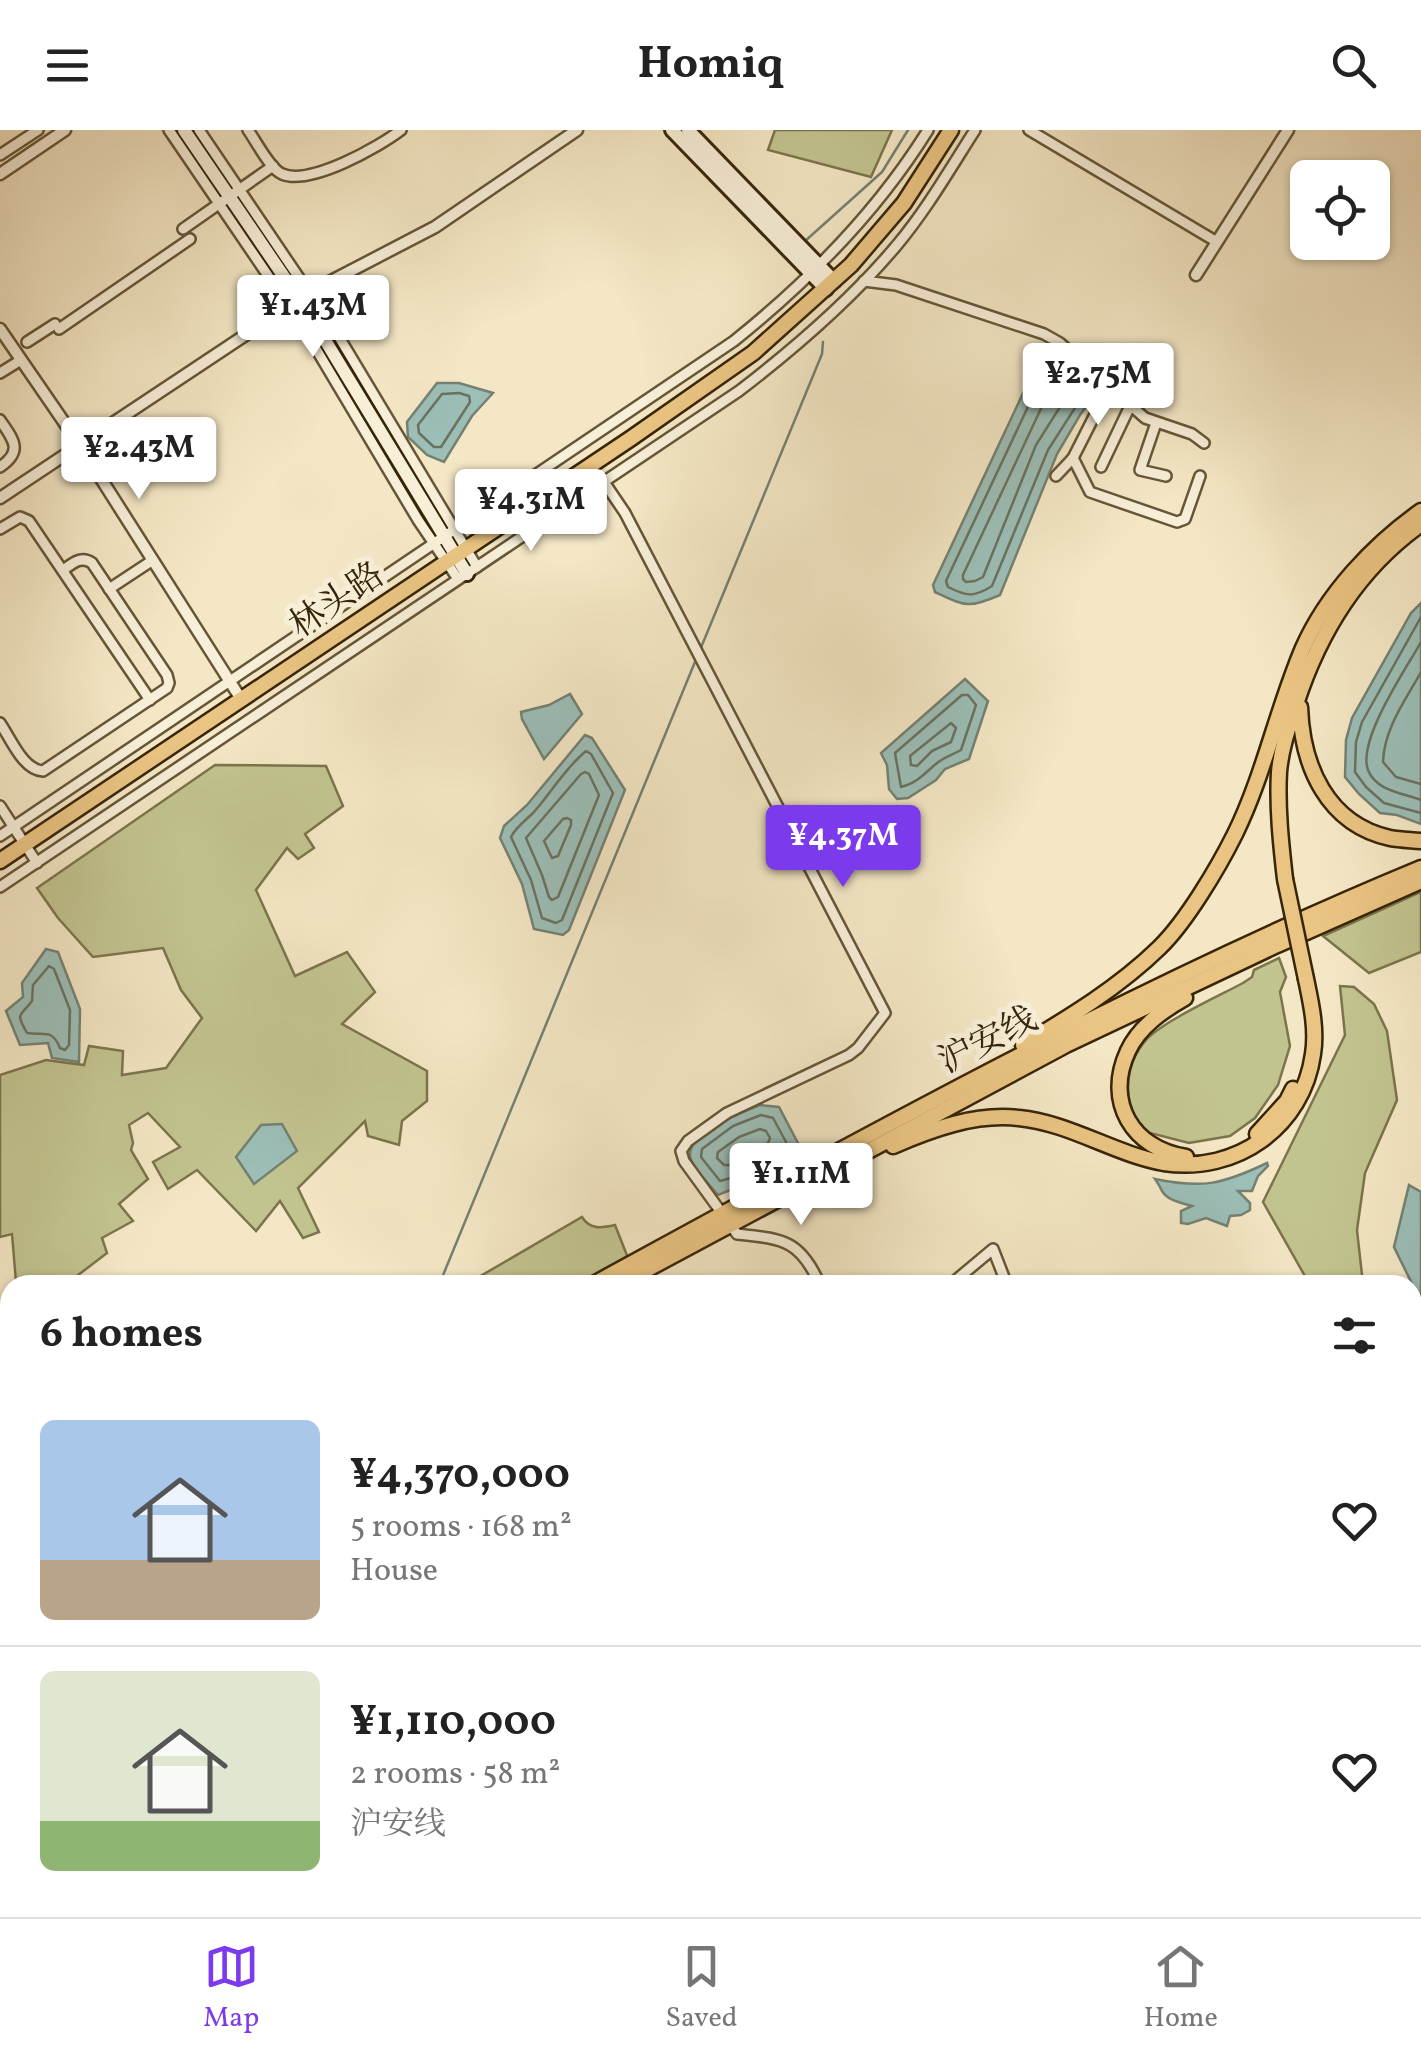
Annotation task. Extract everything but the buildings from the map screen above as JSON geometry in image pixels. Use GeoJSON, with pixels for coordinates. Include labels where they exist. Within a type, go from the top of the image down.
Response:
{"type":"FeatureCollection","features":[{"type":"Feature","properties":{"kind":"main road"},"geometry":{"type":"LineString","coordinates":[[184,130],[299,299],[467,573]]}},
{"type":"Feature","properties":{"kind":"main road"},"geometry":{"type":"LineString","coordinates":[[672,130],[815,269]]}},
{"type":"Feature","properties":{"kind":"main road"},"geometry":{"type":"LineString","coordinates":[[688,130],[830,285]]}},
{"type":"Feature","properties":{"kind":"main road","name":"林头路"},"geometry":{"type":"LineString","coordinates":[[3,853],[25,844],[753,353],[851,265],[904,203],[952,130]]}},
{"type":"Feature","properties":{"kind":"main road"},"geometry":{"type":"LineString","coordinates":[[766,1204],[902,1142],[976,1119],[1016,1117],[1060,1125],[1162,1162],[1207,1164],[1254,1147],[1276,1130],[1293,1110],[1306,1084],[1314,1054],[1313,1021],[1281,880],[1280,771],[1304,647],[1318,620],[1356,570],[1421,510]]}},
{"type":"Feature","properties":{"kind":"main road"},"geometry":{"type":"LineString","coordinates":[[915,1109],[1073,1015],[1120,983],[1162,946],[1201,893],[1235,834],[1298,678],[1345,600],[1383,556],[1421,524]]}},
{"type":"Feature","properties":{"kind":"main road"},"geometry":{"type":"LineString","coordinates":[[1298,678],[1302,742],[1312,774],[1330,801],[1356,824],[1387,837],[1421,841]]}},
{"type":"Feature","properties":{"kind":"main road","name":"沪安线"},"geometry":{"type":"LineString","coordinates":[[634,1275],[915,1109],[1228,953],[1421,868]]}},
{"type":"Feature","properties":{"kind":"main road","name":"沪安线"},"geometry":{"type":"LineString","coordinates":[[612,1275],[726,1219],[766,1204],[1066,1045],[1421,881]]}},
{"type":"Feature","properties":{"kind":"main road"},"geometry":{"type":"LineString","coordinates":[[1277,945],[1164,1010],[1128,1049],[1120,1072],[1119,1094],[1126,1117],[1145,1142],[1165,1153],[1203,1156],[1228,1151],[1268,1124],[1287,1101],[1305,1050],[1302,979]]}},
{"type":"Feature","properties":{"kind":"street"},"geometry":{"type":"LineString","coordinates":[[0,155],[38,130]]}},
{"type":"Feature","properties":{"kind":"street"},"geometry":{"type":"LineString","coordinates":[[0,174],[65,130]]}},
{"type":"Feature","properties":{"kind":"street"},"geometry":{"type":"LineString","coordinates":[[169,130],[299,299]]}},
{"type":"Feature","properties":{"kind":"street"},"geometry":{"type":"LineString","coordinates":[[200,130],[299,299]]}},
{"type":"Feature","properties":{"kind":"street"},"geometry":{"type":"LineString","coordinates":[[248,130],[273,166],[292,176],[308,175],[365,152],[401,130]]}},
{"type":"Feature","properties":{"kind":"street"},"geometry":{"type":"LineString","coordinates":[[0,498],[299,299],[434,227],[577,130]]}},
{"type":"Feature","properties":{"kind":"street"},"geometry":{"type":"LineString","coordinates":[[0,836],[734,340],[835,250],[884,194],[928,130]]}},
{"type":"Feature","properties":{"kind":"street"},"geometry":{"type":"LineString","coordinates":[[0,872],[4,885],[768,370],[897,245],[928,205],[974,130]]}},
{"type":"Feature","properties":{"kind":"street"},"geometry":{"type":"LineString","coordinates":[[1029,130],[1217,242]]}},
{"type":"Feature","properties":{"kind":"street"},"geometry":{"type":"LineString","coordinates":[[1196,275],[1288,130]]}},
{"type":"Feature","properties":{"kind":"street"},"geometry":{"type":"LineString","coordinates":[[184,229],[273,166]]}},
{"type":"Feature","properties":{"kind":"street"},"geometry":{"type":"LineString","coordinates":[[28,342],[190,239]]}},
{"type":"Feature","properties":{"kind":"street"},"geometry":{"type":"LineString","coordinates":[[864,281],[896,284],[1044,334],[1060,343],[1130,406],[1156,423],[1192,434],[1204,443]]}},
{"type":"Feature","properties":{"kind":"street"},"geometry":{"type":"LineString","coordinates":[[0,329],[79,444],[241,699]]}},
{"type":"Feature","properties":{"kind":"street"},"geometry":{"type":"LineString","coordinates":[[0,373],[21,360]]}},
{"type":"Feature","properties":{"kind":"street"},"geometry":{"type":"LineString","coordinates":[[1056,476],[1073,458],[1109,386]]}},
{"type":"Feature","properties":{"kind":"street"},"geometry":{"type":"LineString","coordinates":[[1100,467],[1130,406]]}},
{"type":"Feature","properties":{"kind":"street"},"geometry":{"type":"LineString","coordinates":[[0,420],[15,448],[0,467]]}},
{"type":"Feature","properties":{"kind":"street"},"geometry":{"type":"LineString","coordinates":[[1156,423],[1140,470],[1166,476]]}},
{"type":"Feature","properties":{"kind":"street"},"geometry":{"type":"LineString","coordinates":[[1073,458],[1090,492],[1177,522],[1185,519],[1200,476]]}},
{"type":"Feature","properties":{"kind":"street"},"geometry":{"type":"LineString","coordinates":[[604,482],[626,513],[885,1013],[849,1055],[727,1113],[688,1141],[682,1152],[684,1161],[737,1234],[788,1242],[815,1275]]}},
{"type":"Feature","properties":{"kind":"street"},"geometry":{"type":"LineString","coordinates":[[0,529],[15,519],[29,521],[150,700]]}},
{"type":"Feature","properties":{"kind":"street"},"geometry":{"type":"LineString","coordinates":[[0,723],[29,767],[44,771],[167,688],[168,679],[88,560],[79,560],[62,570]]}},
{"type":"Feature","properties":{"kind":"street"},"geometry":{"type":"LineString","coordinates":[[110,590],[152,560]]}},
{"type":"Feature","properties":{"kind":"street"},"geometry":{"type":"LineString","coordinates":[[0,806],[36,863]]}},
{"type":"Feature","properties":{"kind":"street"},"geometry":{"type":"LineString","coordinates":[[962,1275],[993,1249],[1003,1275]]}},
{"type":"Feature","properties":{"kind":"green space"},"geometry":{"type":"Polygon","coordinates":[[[775,130],[892,130],[871,177],[768,150],[775,130]]]}},
{"type":"Feature","properties":{"kind":"green space"},"geometry":{"type":"Polygon","coordinates":[[[215,765],[326,766],[343,806],[305,834],[314,848],[298,859],[287,848],[256,890],[295,976],[347,952],[375,992],[342,1024],[427,1071],[427,1101],[402,1121],[399,1145],[368,1136],[365,1121],[298,1188],[319,1232],[303,1238],[280,1201],[256,1231],[197,1170],[168,1189],[153,1162],[180,1147],[148,1113],[129,1125],[131,1150],[148,1179],[119,1204],[133,1221],[102,1238],[107,1253],[78,1275],[15,1275],[12,1234],[0,1237],[0,1075],[46,1060],[84,1065],[89,1046],[123,1051],[122,1075],[166,1068],[202,1018],[181,990],[163,948],[93,957],[37,888],[215,765]]]}},
{"type":"Feature","properties":{"kind":"green space"},"geometry":{"type":"Polygon","coordinates":[[[1421,892],[1421,952],[1369,973],[1323,936],[1421,892]]]}},
{"type":"Feature","properties":{"kind":"green space"},"geometry":{"type":"Polygon","coordinates":[[[1279,958],[1286,977],[1280,992],[1290,1046],[1278,1085],[1255,1118],[1230,1136],[1189,1143],[1146,1132],[1132,1110],[1128,1086],[1133,1061],[1147,1039],[1279,958]]]}},
{"type":"Feature","properties":{"kind":"green space"},"geometry":{"type":"Polygon","coordinates":[[[1340,986],[1354,987],[1374,1004],[1387,1031],[1397,1100],[1365,1173],[1357,1230],[1362,1275],[1304,1275],[1263,1202],[1345,1035],[1340,986]]]}},
{"type":"Feature","properties":{"kind":"green space"},"geometry":{"type":"Polygon","coordinates":[[[582,1217],[593,1226],[615,1225],[628,1258],[594,1275],[482,1275],[582,1217]]]}},
{"type":"Feature","properties":{"kind":"water"},"geometry":{"type":"Polygon","coordinates":[[[1061,346],[1102,385],[1057,454],[1000,595],[967,604],[935,592],[933,585],[1025,389],[1050,347],[1061,346]]]}},
{"type":"Feature","properties":{"kind":"water"},"geometry":{"type":"Polygon","coordinates":[[[437,383],[459,383],[493,393],[472,416],[444,462],[427,455],[408,437],[407,422],[437,383]]]}},
{"type":"Feature","properties":{"kind":"water"},"geometry":{"type":"Polygon","coordinates":[[[1421,603],[1421,824],[1380,813],[1345,777],[1346,740],[1352,718],[1411,613],[1421,603]]]}},
{"type":"Feature","properties":{"kind":"water"},"geometry":{"type":"Polygon","coordinates":[[[965,679],[988,701],[969,759],[945,769],[936,780],[908,798],[897,799],[889,789],[887,765],[881,753],[965,679]]]}},
{"type":"Feature","properties":{"kind":"water"},"geometry":{"type":"Polygon","coordinates":[[[570,694],[582,714],[544,759],[521,712],[549,705],[570,694]]]}},
{"type":"Feature","properties":{"kind":"water"},"geometry":{"type":"Polygon","coordinates":[[[585,735],[592,738],[625,790],[569,930],[563,935],[534,929],[522,884],[500,838],[504,826],[527,805],[585,735]]]}},
{"type":"Feature","properties":{"kind":"water"},"geometry":{"type":"Polygon","coordinates":[[[46,949],[58,952],[80,1009],[79,1062],[52,1058],[48,1043],[20,1045],[6,1011],[23,997],[22,983],[46,949]]]}},
{"type":"Feature","properties":{"kind":"water"},"geometry":{"type":"Polygon","coordinates":[[[760,1105],[779,1107],[801,1149],[743,1185],[718,1195],[693,1165],[692,1147],[718,1124],[760,1105]]]}},
{"type":"Feature","properties":{"kind":"water"},"geometry":{"type":"Polygon","coordinates":[[[282,1124],[297,1151],[254,1184],[236,1157],[261,1125],[282,1124]]]}},
{"type":"Feature","properties":{"kind":"water"},"geometry":{"type":"Polygon","coordinates":[[[1267,1163],[1252,1191],[1238,1191],[1250,1203],[1250,1210],[1230,1216],[1227,1226],[1206,1218],[1181,1223],[1181,1211],[1192,1206],[1168,1197],[1155,1179],[1212,1183],[1267,1163]]]}},
{"type":"Feature","properties":{"kind":"water"},"geometry":{"type":"Polygon","coordinates":[[[1409,1185],[1421,1192],[1421,1275],[1408,1275],[1394,1247],[1409,1185]]]}},
{"type":"Feature","properties":{"kind":"waterway"},"geometry":{"type":"LineString","coordinates":[[804,242],[882,172],[908,130]]}},
{"type":"Feature","properties":{"kind":"waterway"},"geometry":{"type":"LineString","coordinates":[[700,650],[822,354],[823,342]]}},
{"type":"Feature","properties":{"kind":"waterway"},"geometry":{"type":"LineString","coordinates":[[443,1275],[697,657]]}}]}
